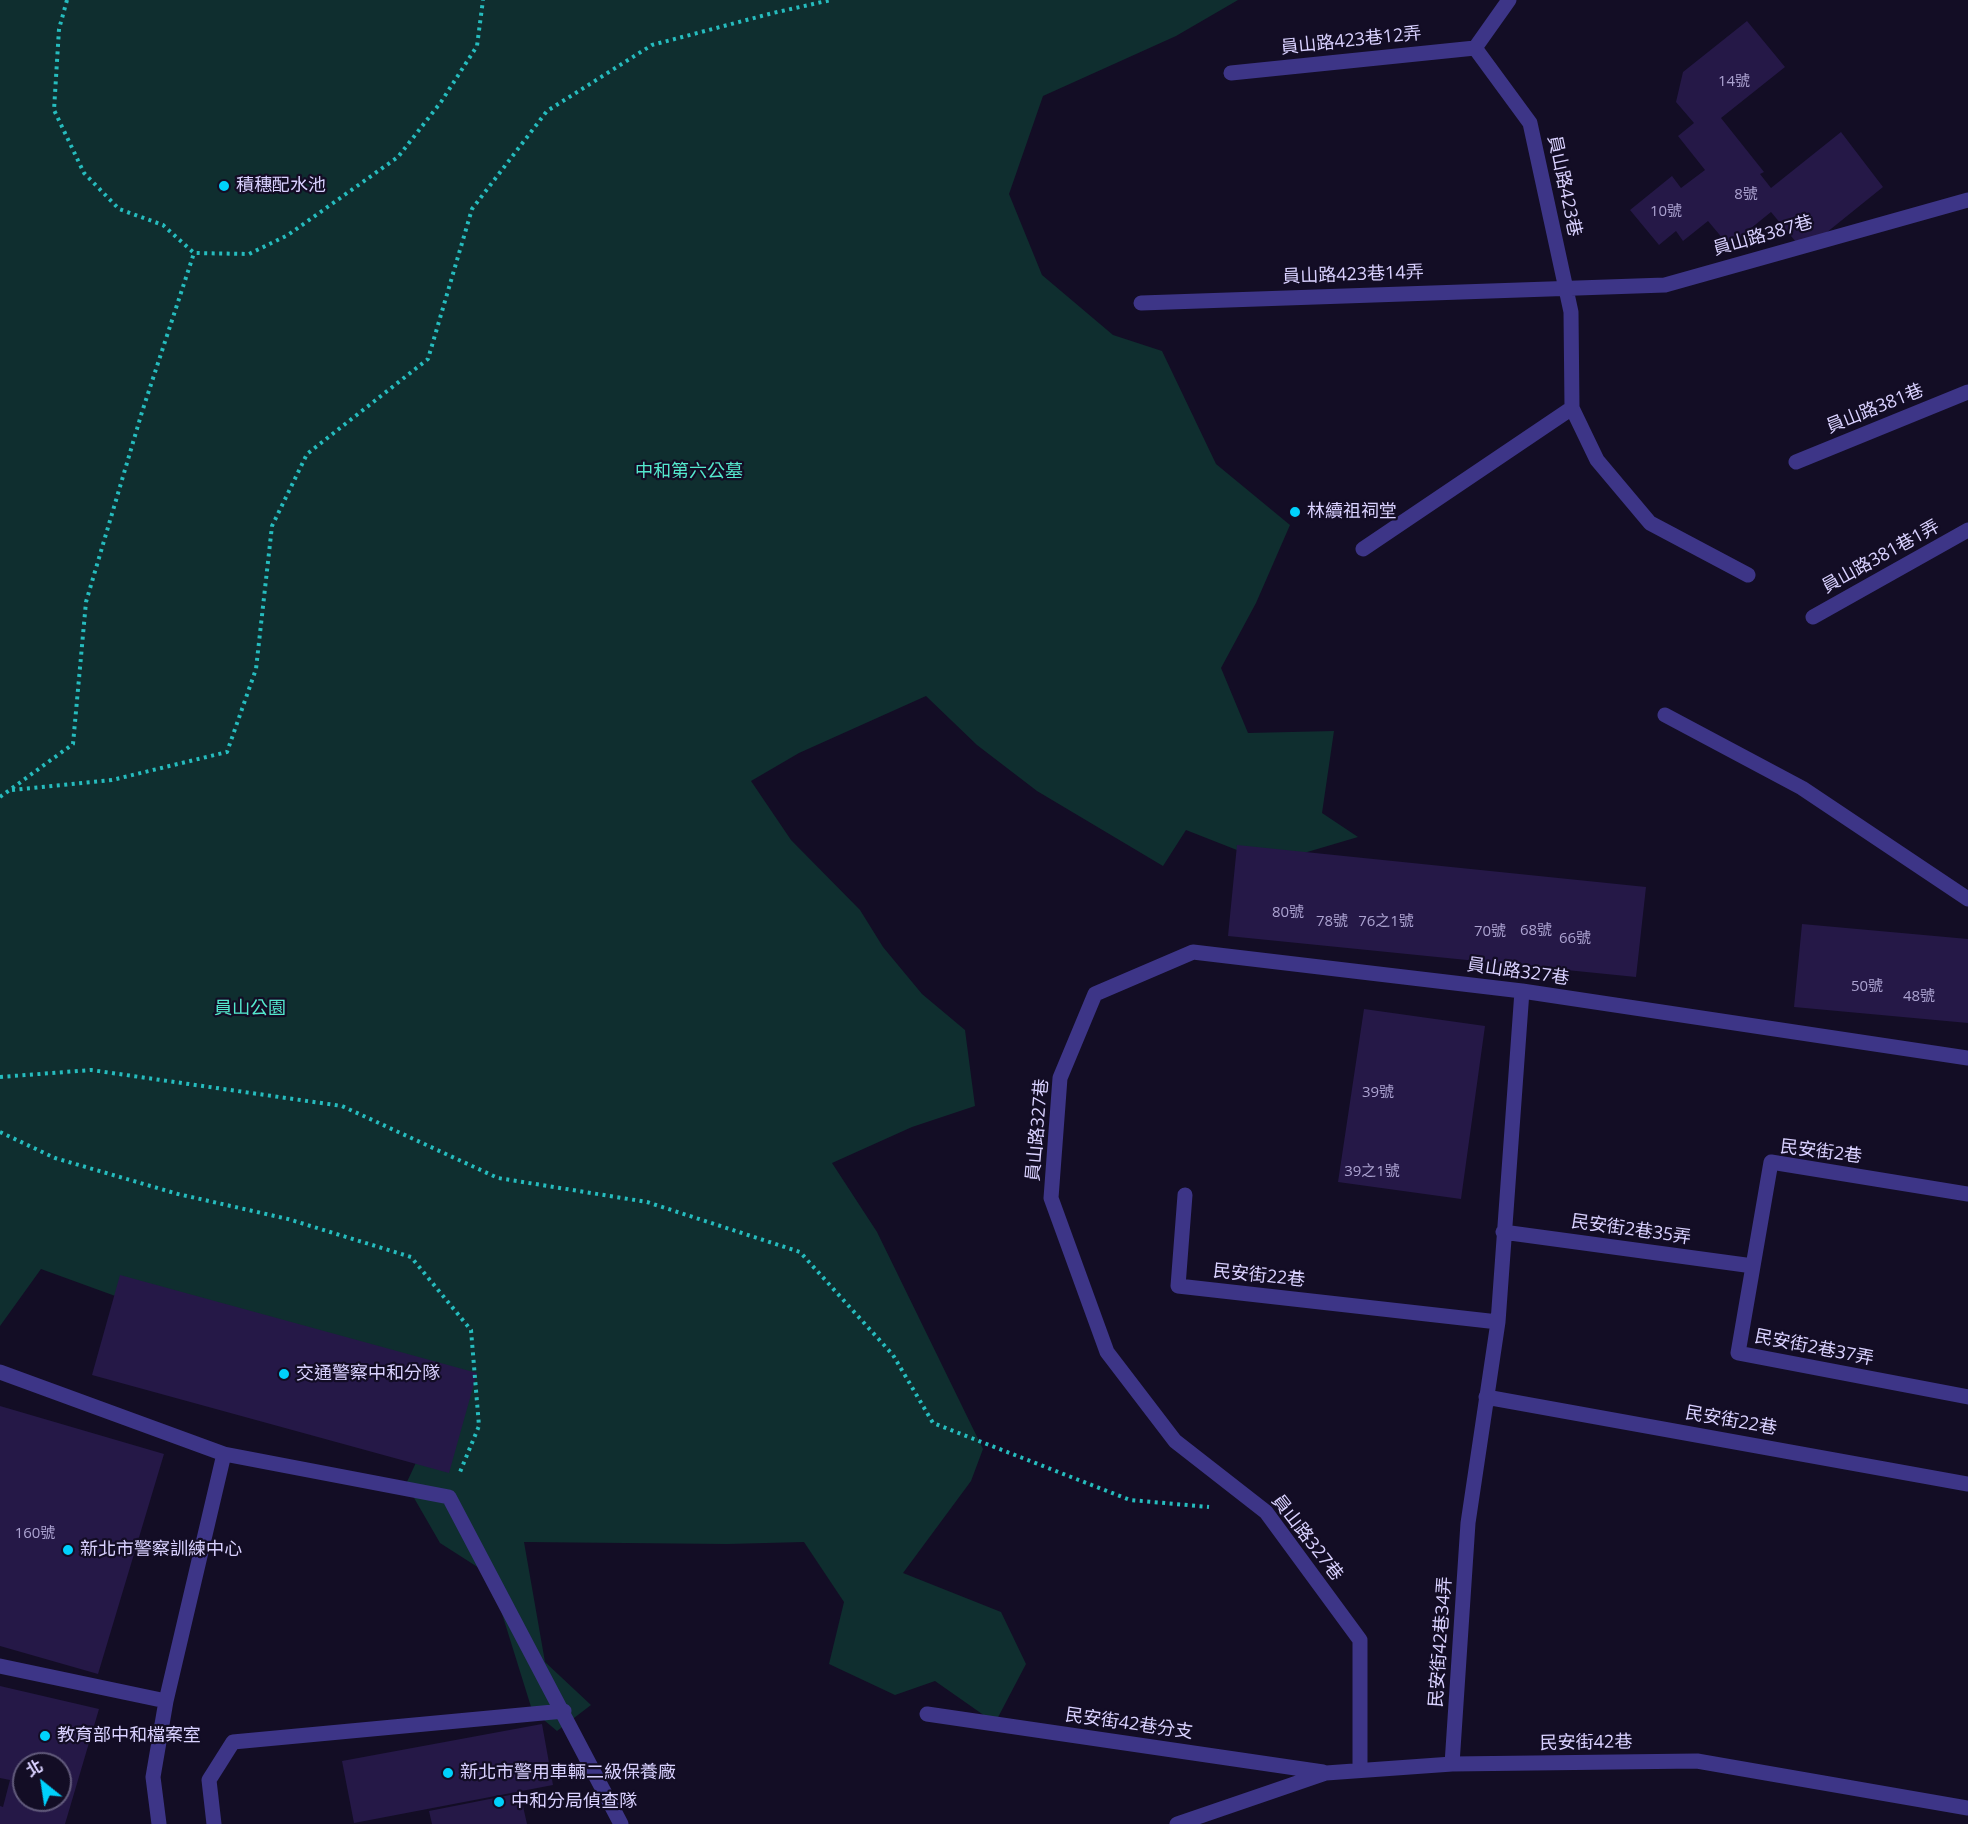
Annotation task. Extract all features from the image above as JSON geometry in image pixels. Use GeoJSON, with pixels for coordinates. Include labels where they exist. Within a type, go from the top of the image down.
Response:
{"type":"FeatureCollection","features":[{"type":"Feature","properties":{"kind":"street"},"geometry":{"type":"LineString","coordinates":[[1475,48],[1509,0]]}},
{"type":"Feature","properties":{"kind":"street","name":"員山路423巷12弄"},"geometry":{"type":"LineString","coordinates":[[1231,73],[1475,48]]}},
{"type":"Feature","properties":{"kind":"street","name":"員山路423巷"},"geometry":{"type":"LineString","coordinates":[[1475,48],[1530,123],[1571,312],[1572,408],[1597,460],[1650,523],[1748,575]]}},
{"type":"Feature","properties":{"kind":"street","name":"員山路387巷"},"geometry":{"type":"LineString","coordinates":[[1565,286],[1665,285],[1968,200]]}},
{"type":"Feature","properties":{"kind":"street","name":"員山路423巷14弄"},"geometry":{"type":"LineString","coordinates":[[1142,303],[1565,286]]}},
{"type":"Feature","properties":{"kind":"street","name":"員山路381巷"},"geometry":{"type":"LineString","coordinates":[[1796,462],[1968,392]]}},
{"type":"Feature","properties":{"kind":"street"},"geometry":{"type":"LineString","coordinates":[[1363,549],[1572,408]]}},
{"type":"Feature","properties":{"kind":"street","name":"員山路381巷1弄"},"geometry":{"type":"LineString","coordinates":[[1813,617],[1968,530]]}},
{"type":"Feature","properties":{"kind":"street"},"geometry":{"type":"LineString","coordinates":[[1665,715],[1802,788],[1968,900]]}},
{"type":"Feature","properties":{"kind":"street","name":"員山路327巷"},"geometry":{"type":"LineString","coordinates":[[1360,1769],[1360,1640],[1266,1512],[1175,1441],[1107,1352],[1051,1198],[1060,1078],[1095,994],[1193,951],[1522,991],[1968,1058]]}},
{"type":"Feature","properties":{"kind":"street","name":"民安街42巷34弄"},"geometry":{"type":"LineString","coordinates":[[1452,1764],[1468,1523],[1498,1322],[1522,991]]}},
{"type":"Feature","properties":{"kind":"street","name":"民安街2巷"},"geometry":{"type":"LineString","coordinates":[[1753,1266],[1771,1162],[1968,1194]]}},
{"type":"Feature","properties":{"kind":"street","name":"民安街22巷"},"geometry":{"type":"LineString","coordinates":[[1185,1195],[1178,1286],[1498,1322]]}},
{"type":"Feature","properties":{"kind":"street","name":"民安街2巷35弄"},"geometry":{"type":"LineString","coordinates":[[1503,1232],[1753,1266]]}},
{"type":"Feature","properties":{"kind":"street","name":"民安街2巷37弄"},"geometry":{"type":"LineString","coordinates":[[1753,1266],[1738,1353],[1968,1397]]}},
{"type":"Feature","properties":{"kind":"street"},"geometry":{"type":"LineString","coordinates":[[0,1372],[224,1454],[449,1497],[564,1711],[621,1824]]}},
{"type":"Feature","properties":{"kind":"street","name":"民安街22巷"},"geometry":{"type":"LineString","coordinates":[[1486,1397],[1968,1484]]}},
{"type":"Feature","properties":{"kind":"street"},"geometry":{"type":"LineString","coordinates":[[159,1824],[153,1777],[166,1701],[224,1454]]}},
{"type":"Feature","properties":{"kind":"street"},"geometry":{"type":"LineString","coordinates":[[0,1666],[166,1701]]}},
{"type":"Feature","properties":{"kind":"street"},"geometry":{"type":"LineString","coordinates":[[214,1824],[209,1779],[233,1742],[564,1711]]}},
{"type":"Feature","properties":{"kind":"street","name":"民安街42巷分支"},"geometry":{"type":"LineString","coordinates":[[927,1714],[1326,1773]]}},
{"type":"Feature","properties":{"kind":"street","name":"民安街42巷"},"geometry":{"type":"LineString","coordinates":[[1177,1824],[1326,1773],[1452,1764],[1697,1761],[1968,1808]]}},
{"type":"Feature","properties":{"kind":"path"},"geometry":{"type":"LineString","coordinates":[[66,1],[59,29],[54,111],[84,173],[119,208],[163,225],[195,253],[249,254],[288,235],[398,157],[441,102],[477,46],[483,0]]}},
{"type":"Feature","properties":{"kind":"path"},"geometry":{"type":"LineString","coordinates":[[12,790],[112,780],[227,752],[256,669],[272,526],[307,454],[428,359],[472,210],[547,111],[652,45],[773,12],[831,0]]}},
{"type":"Feature","properties":{"kind":"path"},"geometry":{"type":"LineString","coordinates":[[0,797],[73,744],[86,602],[142,412],[195,253]]}},
{"type":"Feature","properties":{"kind":"path"},"geometry":{"type":"LineString","coordinates":[[0,1077],[91,1070],[342,1106],[498,1178],[647,1202],[800,1252],[893,1355],[933,1423],[1130,1500],[1266,1512]]}},
{"type":"Feature","properties":{"kind":"path"},"geometry":{"type":"LineString","coordinates":[[0,1132],[56,1158],[178,1194],[288,1219],[411,1257],[471,1330],[479,1426],[449,1497]]}},
{"type":"Feature","properties":{"kind":"green space"},"geometry":{"type":"Polygon","coordinates":[[[0,0],[1238,0],[1176,36],[1043,96],[1009,194],[1042,275],[1113,335],[1162,351],[1216,464],[1290,525],[1256,603],[1221,668],[1248,733],[1334,731],[1322,813],[1358,837],[1270,863],[1186,830],[1163,866],[1037,791],[977,745],[926,696],[799,753],[751,781],[791,840],[860,910],[883,947],[922,994],[965,1030],[975,1106],[912,1127],[832,1163],[877,1232],[983,1449],[971,1481],[903,1573],[1001,1612],[1026,1664],[995,1723],[935,1681],[895,1695],[829,1664],[844,1602],[804,1542],[727,1544],[524,1542],[545,1662],[591,1705],[557,1731],[532,1710],[490,1575],[440,1543],[406,1484],[447,1396],[118,1297],[41,1269],[0,1326],[0,0]]]}},
{"type":"Feature","properties":{"kind":"building"},"geometry":{"type":"Polygon","coordinates":[[[1747,21],[1785,67],[1721,118],[1764,172],[1760,174],[1771,188],[1841,132],[1883,187],[1821,237],[1796,242],[1771,212],[1729,246],[1708,221],[1683,241],[1676,231],[1659,245],[1630,210],[1672,176],[1681,188],[1705,170],[1678,136],[1694,123],[1676,102],[1683,72],[1747,21]]]}},
{"type":"Feature","properties":{"kind":"building"},"geometry":{"type":"Polygon","coordinates":[[[1237,845],[1646,887],[1636,977],[1228,936],[1237,845]]]}},
{"type":"Feature","properties":{"kind":"building"},"geometry":{"type":"Polygon","coordinates":[[[1802,924],[1968,939],[1968,1023],[1794,1007],[1802,924]]]}},
{"type":"Feature","properties":{"kind":"building"},"geometry":{"type":"Polygon","coordinates":[[[1364,1009],[1485,1026],[1461,1199],[1338,1182],[1364,1009]]]}},
{"type":"Feature","properties":{"kind":"building","name":"交通警察中和分隊"},"geometry":{"type":"Polygon","coordinates":[[[120,1275],[477,1373],[449,1473],[92,1375],[120,1275]]]}},
{"type":"Feature","properties":{"kind":"building","name":"新北市警察訓練中心"},"geometry":{"type":"Polygon","coordinates":[[[0,1406],[164,1454],[98,1674],[0,1646],[0,1406]]]}},
{"type":"Feature","properties":{"kind":"building","name":"教育部中和檔案室"},"geometry":{"type":"Polygon","coordinates":[[[0,1686],[99,1709],[72,1800],[72,1752],[12,1752],[12,1812],[69,1812],[65,1824],[0,1824],[0,1806],[3,1807],[10,1780],[0,1778],[0,1686]]]}},
{"type":"Feature","properties":{"kind":"building","name":"新北市警用車輛二級保養廠"},"geometry":{"type":"Polygon","coordinates":[[[542,1724],[553,1785],[354,1823],[342,1761],[542,1724]]]}},
{"type":"Feature","properties":{"kind":"building","name":"中和分局偵查隊"},"geometry":{"type":"Polygon","coordinates":[[[520,1793],[527,1824],[432,1824],[429,1811],[520,1793]]]}},
{"type":"Feature","properties":{"kind":"place","name":"積穗配水池"},"geometry":{"type":"Point","coordinates":[224,186]}},
{"type":"Feature","properties":{"kind":"place","name":"林續祖祠堂"},"geometry":{"type":"Point","coordinates":[1295,512]}},
{"type":"Feature","properties":{"kind":"place","name":"交通警察中和分隊"},"geometry":{"type":"Point","coordinates":[284,1374]}},
{"type":"Feature","properties":{"kind":"place","name":"新北市警察訓練中心"},"geometry":{"type":"Point","coordinates":[68,1550]}},
{"type":"Feature","properties":{"kind":"place","name":"教育部中和檔案室"},"geometry":{"type":"Point","coordinates":[45,1736]}},
{"type":"Feature","properties":{"kind":"place","name":"新北市警用車輛二級保養廠"},"geometry":{"type":"Point","coordinates":[448,1773]}},
{"type":"Feature","properties":{"kind":"place","name":"中和分局偵查隊"},"geometry":{"type":"Point","coordinates":[499,1802]}},
{"type":"Feature","properties":{"kind":"park label","name":"中和第六公墓"},"geometry":{"type":"Point","coordinates":[689,472]}},
{"type":"Feature","properties":{"kind":"park label","name":"員山公園"},"geometry":{"type":"Point","coordinates":[250,1009]}}]}
